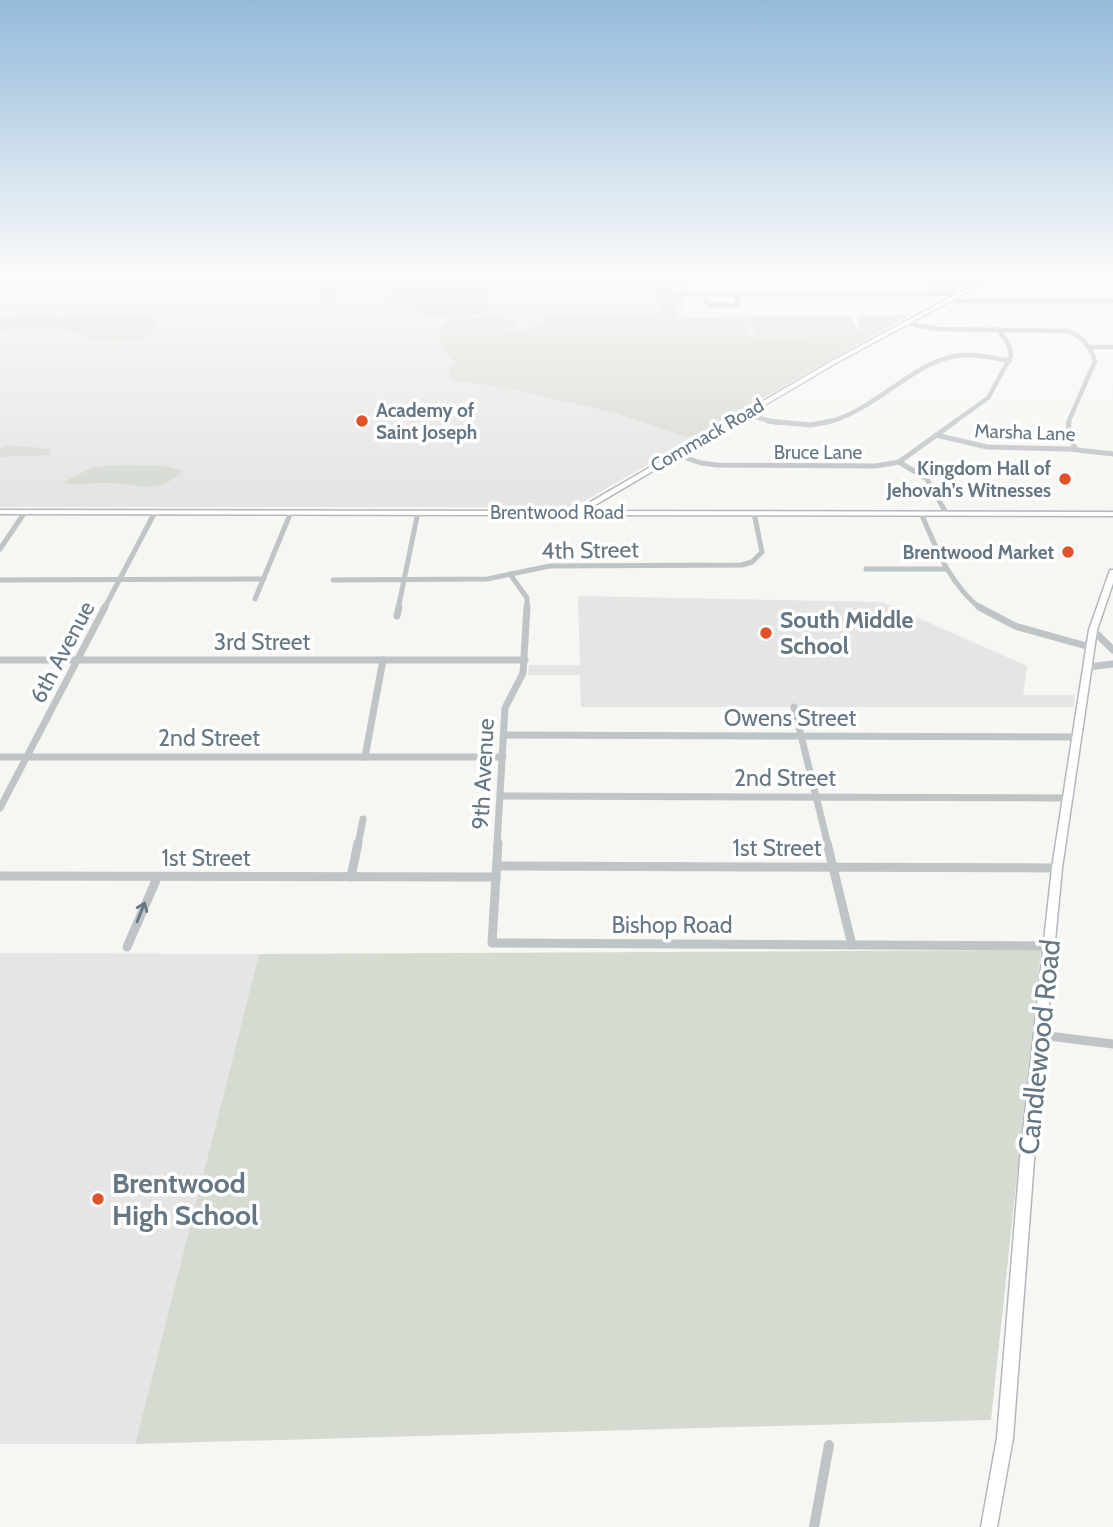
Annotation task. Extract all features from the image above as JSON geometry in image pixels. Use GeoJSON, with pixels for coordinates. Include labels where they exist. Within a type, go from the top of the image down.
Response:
{"type":"FeatureCollection","features":[{"type":"Feature","properties":{"kind":"street","name":"Commack Road"},"geometry":{"type":"LineString","coordinates":[[578,512],[861,347]]}},
{"type":"Feature","properties":{"kind":"street"},"geometry":{"type":"LineString","coordinates":[[743,414],[790,425],[834,422],[856,414],[939,360],[969,355],[1010,361],[1009,347]]}},
{"type":"Feature","properties":{"kind":"street"},"geometry":{"type":"LineString","coordinates":[[1075,448],[1068,436],[1067,425],[1094,367],[1090,347]]}},
{"type":"Feature","properties":{"kind":"street","name":"Bruce Lane"},"geometry":{"type":"LineString","coordinates":[[675,454],[701,464],[717,466],[876,466],[899,462],[988,398],[1010,361]]}},
{"type":"Feature","properties":{"kind":"street","name":"Marsha Lane"},"geometry":{"type":"LineString","coordinates":[[936,435],[962,443],[995,448],[1075,448],[1113,454]]}},
{"type":"Feature","properties":{"kind":"street"},"geometry":{"type":"LineString","coordinates":[[899,462],[928,479],[946,513]]}},
{"type":"Feature","properties":{"kind":"street"},"geometry":{"type":"LineString","coordinates":[[605,495],[605,512]]}},
{"type":"Feature","properties":{"kind":"street","name":"Brentwood Road"},"geometry":{"type":"LineString","coordinates":[[0,512],[1113,513]]}},
{"type":"Feature","properties":{"kind":"street"},"geometry":{"type":"LineString","coordinates":[[0,549],[25,512]]}},
{"type":"Feature","properties":{"kind":"street","name":"6th Avenue"},"geometry":{"type":"LineString","coordinates":[[0,808],[155,512]]}},
{"type":"Feature","properties":{"kind":"street"},"geometry":{"type":"LineString","coordinates":[[255,599],[290,512]]}},
{"type":"Feature","properties":{"kind":"street"},"geometry":{"type":"LineString","coordinates":[[397,616],[418,512]]}},
{"type":"Feature","properties":{"kind":"street","name":"4th Street"},"geometry":{"type":"LineString","coordinates":[[333,580],[487,579],[550,566],[742,565],[752,562],[762,552],[754,513]]}},
{"type":"Feature","properties":{"kind":"street"},"geometry":{"type":"LineString","coordinates":[[921,513],[946,569],[965,595],[1001,620],[1090,647]]}},
{"type":"Feature","properties":{"kind":"street"},"geometry":{"type":"LineString","coordinates":[[866,569],[946,569]]}},
{"type":"Feature","properties":{"kind":"street","name":"Candlewood Road"},"geometry":{"type":"LineString","coordinates":[[989,1527],[1005,1438],[1025,1179],[1057,868],[1070,798],[1076,737],[1093,630],[1113,572]]}},
{"type":"Feature","properties":{"kind":"street","name":"9th Avenue"},"geometry":{"type":"LineString","coordinates":[[492,943],[505,708],[519,683],[525,660],[527,598],[510,574]]}},
{"type":"Feature","properties":{"kind":"street"},"geometry":{"type":"LineString","coordinates":[[0,580],[264,579]]}},
{"type":"Feature","properties":{"kind":"street"},"geometry":{"type":"LineString","coordinates":[[1093,630],[1113,650]]}},
{"type":"Feature","properties":{"kind":"street","name":"3rd Street"},"geometry":{"type":"LineString","coordinates":[[0,660],[525,660]]}},
{"type":"Feature","properties":{"kind":"street"},"geometry":{"type":"LineString","coordinates":[[365,757],[383,660]]}},
{"type":"Feature","properties":{"kind":"street"},"geometry":{"type":"LineString","coordinates":[[1088,667],[1113,664]]}},
{"type":"Feature","properties":{"kind":"street"},"geometry":{"type":"LineString","coordinates":[[794,707],[852,945]]}},
{"type":"Feature","properties":{"kind":"street","name":"Owens Street"},"geometry":{"type":"LineString","coordinates":[[504,735],[1076,737]]}},
{"type":"Feature","properties":{"kind":"street","name":"2nd Street"},"geometry":{"type":"LineString","coordinates":[[0,757],[503,757]]}},
{"type":"Feature","properties":{"kind":"street","name":"2nd Street"},"geometry":{"type":"LineString","coordinates":[[501,796],[1070,798]]}},
{"type":"Feature","properties":{"kind":"street"},"geometry":{"type":"LineString","coordinates":[[351,877],[363,819]]}},
{"type":"Feature","properties":{"kind":"street","name":"1st Street"},"geometry":{"type":"LineString","coordinates":[[497,866],[1057,868]]}},
{"type":"Feature","properties":{"kind":"street","name":"1st Street"},"geometry":{"type":"LineString","coordinates":[[0,876],[496,877]]}},
{"type":"Feature","properties":{"kind":"street"},"geometry":{"type":"LineString","coordinates":[[127,947],[157,878]]}},
{"type":"Feature","properties":{"kind":"street","name":"Bishop Road"},"geometry":{"type":"LineString","coordinates":[[492,943],[1050,946]]}},
{"type":"Feature","properties":{"kind":"street"},"geometry":{"type":"LineString","coordinates":[[1041,1035],[1113,1044]]}},
{"type":"Feature","properties":{"kind":"street"},"geometry":{"type":"LineString","coordinates":[[814,1527],[828,1445]]}},
{"type":"Feature","properties":{"kind":"shaded area","name":"Academy of Saint Joseph"},"geometry":{"type":"Polygon","coordinates":[[[0,347],[853,347],[574,507],[0,507],[0,347]]]}},
{"type":"Feature","properties":{"kind":"shaded area"},"geometry":{"type":"Polygon","coordinates":[[[444,347],[852,347],[694,436],[685,437],[614,413],[518,390],[451,380],[448,374],[454,361],[444,347]]]}},
{"type":"Feature","properties":{"kind":"shaded area"},"geometry":{"type":"Polygon","coordinates":[[[7,445],[51,449],[49,455],[0,457],[0,449],[7,445]]]}},
{"type":"Feature","properties":{"kind":"shaded area"},"geometry":{"type":"Polygon","coordinates":[[[164,466],[183,471],[164,484],[148,487],[111,483],[62,483],[93,467],[164,466]]]}},
{"type":"Feature","properties":{"kind":"shaded area","name":"South Middle School"},"geometry":{"type":"Polygon","coordinates":[[[578,596],[882,602],[1027,666],[1023,695],[1075,695],[1074,707],[581,707],[580,675],[528,675],[529,665],[580,665],[578,596]]]}},
{"type":"Feature","properties":{"kind":"shaded area"},"geometry":{"type":"Polygon","coordinates":[[[1041,950],[991,1420],[135,1444],[259,954],[1041,950]]]}},
{"type":"Feature","properties":{"kind":"shaded area","name":"Brentwood High School"},"geometry":{"type":"Polygon","coordinates":[[[0,953],[259,954],[135,1444],[0,1444],[0,953]]]}},
{"type":"Feature","properties":{"kind":"place","name":"Academy of Saint Joseph"},"geometry":{"type":"Point","coordinates":[362,421]}},
{"type":"Feature","properties":{"kind":"place","name":"Kingdom Hall of Jehovah’s Witnesses"},"geometry":{"type":"Point","coordinates":[1065,479]}},
{"type":"Feature","properties":{"kind":"place","name":"Brentwood Market"},"geometry":{"type":"Point","coordinates":[1068,552]}},
{"type":"Feature","properties":{"kind":"place","name":"South Middle School"},"geometry":{"type":"Point","coordinates":[766,633]}},
{"type":"Feature","properties":{"kind":"place","name":"Brentwood High School"},"geometry":{"type":"Point","coordinates":[98,1199]}}]}
